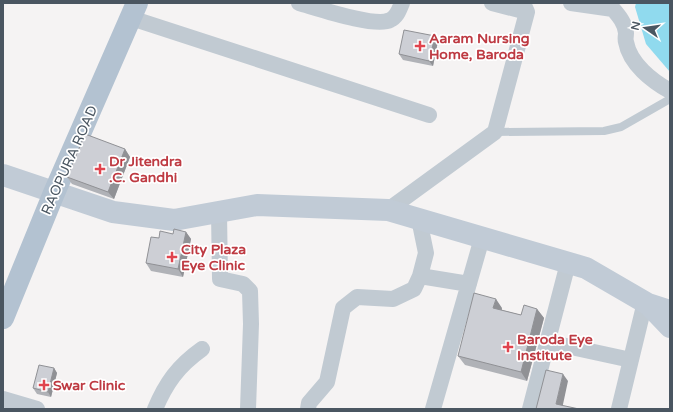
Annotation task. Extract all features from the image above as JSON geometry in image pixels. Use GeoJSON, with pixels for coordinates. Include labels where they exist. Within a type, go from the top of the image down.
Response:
{"type":"FeatureCollection","features":[{"type":"Feature","properties":{"kind":"main road","name":"RAOPURA ROAD"},"geometry":{"type":"LineString","coordinates":[[3,318],[54,193],[134,7]]}},
{"type":"Feature","properties":{"kind":"street"},"geometry":{"type":"LineString","coordinates":[[300,3],[322,6],[376,23],[392,20],[398,13],[402,3]]}},
{"type":"Feature","properties":{"kind":"street"},"geometry":{"type":"LineString","coordinates":[[388,210],[495,132],[525,8],[492,3]]}},
{"type":"Feature","properties":{"kind":"street"},"geometry":{"type":"LineString","coordinates":[[570,3],[618,6],[626,31],[626,42],[631,56],[646,73],[670,91]]}},
{"type":"Feature","properties":{"kind":"street"},"geometry":{"type":"LineString","coordinates":[[134,7],[429,115]]}},
{"type":"Feature","properties":{"kind":"street"},"geometry":{"type":"LineString","coordinates":[[3,175],[113,212],[174,220],[257,205],[388,210],[586,268],[647,303],[670,310]]}},
{"type":"Feature","properties":{"kind":"street"},"geometry":{"type":"LineString","coordinates":[[219,212],[220,279],[243,284],[250,290],[251,324],[248,409]]}},
{"type":"Feature","properties":{"kind":"street"},"geometry":{"type":"LineString","coordinates":[[308,409],[309,403],[328,382],[343,308],[357,297],[393,299],[414,289],[420,276],[426,253],[419,219]]}},
{"type":"Feature","properties":{"kind":"street"},"geometry":{"type":"LineString","coordinates":[[433,409],[482,238]]}},
{"type":"Feature","properties":{"kind":"street"},"geometry":{"type":"LineString","coordinates":[[530,409],[568,263]]}},
{"type":"Feature","properties":{"kind":"street"},"geometry":{"type":"LineString","coordinates":[[420,276],[468,284]]}},
{"type":"Feature","properties":{"kind":"street"},"geometry":{"type":"LineString","coordinates":[[647,303],[670,327]]}},
{"type":"Feature","properties":{"kind":"street"},"geometry":{"type":"LineString","coordinates":[[619,409],[647,303]]}},
{"type":"Feature","properties":{"kind":"street"},"geometry":{"type":"LineString","coordinates":[[548,342],[631,360]]}},
{"type":"Feature","properties":{"kind":"street"},"geometry":{"type":"LineString","coordinates":[[155,409],[171,378],[184,362],[202,349]]}},
{"type":"Feature","properties":{"kind":"street"},"geometry":{"type":"LineString","coordinates":[[3,399],[37,409]]}},
{"type":"Feature","properties":{"kind":"lane"},"geometry":{"type":"LineString","coordinates":[[495,132],[604,131],[621,127],[670,99]]}},
{"type":"Feature","properties":{"kind":"water"},"geometry":{"type":"Polygon","coordinates":[[[636,3],[670,3],[670,72],[646,44],[635,7],[636,3]]]}},
{"type":"Feature","properties":{"kind":"building"},"geometry":{"type":"Polygon","coordinates":[[[404,30],[435,36],[429,61],[399,54],[404,30]]]}},
{"type":"Feature","properties":{"kind":"building"},"geometry":{"type":"Polygon","coordinates":[[[85,134],[125,149],[108,192],[67,177],[85,134]]]}},
{"type":"Feature","properties":{"kind":"building"},"geometry":{"type":"Polygon","coordinates":[[[174,229],[186,232],[178,269],[146,263],[151,237],[159,238],[160,231],[173,234],[174,229]]]}},
{"type":"Feature","properties":{"kind":"building"},"geometry":{"type":"Polygon","coordinates":[[[474,293],[496,299],[493,308],[521,315],[524,305],[537,309],[521,372],[458,356],[474,293]]]}},
{"type":"Feature","properties":{"kind":"building"},"geometry":{"type":"Polygon","coordinates":[[[39,365],[54,368],[48,392],[33,388],[39,365]]]}},
{"type":"Feature","properties":{"kind":"building"},"geometry":{"type":"Polygon","coordinates":[[[546,370],[563,374],[556,404],[579,409],[536,409],[546,370]]]}},
{"type":"Feature","properties":{"kind":"place","name":"Aaram Nursing Home, Baroda"},"geometry":{"type":"Point","coordinates":[420,46]}},
{"type":"Feature","properties":{"kind":"place","name":"Dr Jitendra .C. Gandhi"},"geometry":{"type":"Point","coordinates":[100,169]}},
{"type":"Feature","properties":{"kind":"place","name":"City Plaza Eye Clinic"},"geometry":{"type":"Point","coordinates":[172,257]}},
{"type":"Feature","properties":{"kind":"place","name":"Baroda Eye Institute"},"geometry":{"type":"Point","coordinates":[508,347]}},
{"type":"Feature","properties":{"kind":"place","name":"Swar Clinic"},"geometry":{"type":"Point","coordinates":[44,385]}}]}
